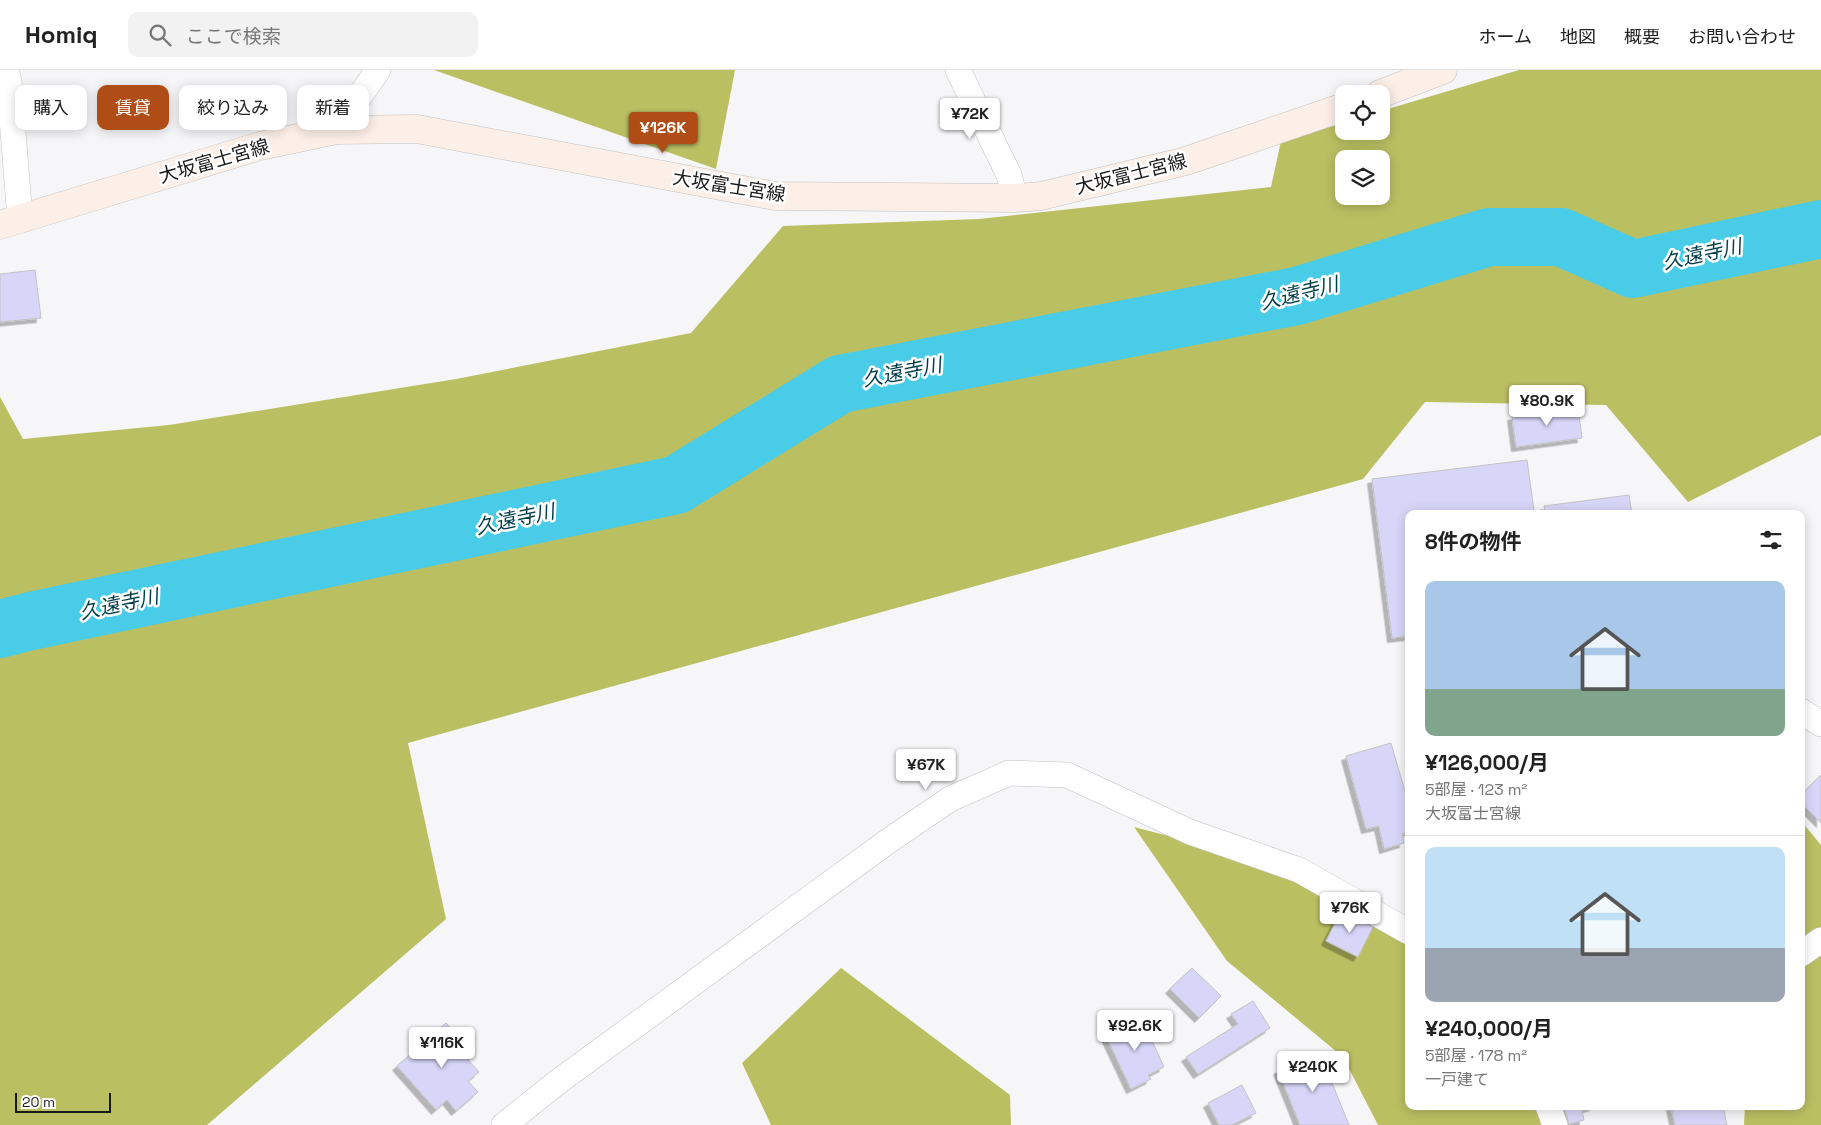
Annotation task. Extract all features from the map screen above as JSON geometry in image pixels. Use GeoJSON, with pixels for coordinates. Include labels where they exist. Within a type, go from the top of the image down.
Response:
{"type":"FeatureCollection","features":[{"type":"Feature","properties":{"kind":"main road"},"geometry":{"type":"LineString","coordinates":[[1390,90],[1443,70]]}},
{"type":"Feature","properties":{"kind":"main road","name":"大坂富士宮線"},"geometry":{"type":"LineString","coordinates":[[369,130],[417,129],[775,196],[1015,198],[1042,196],[1186,161],[1335,110]]}},
{"type":"Feature","properties":{"kind":"main road","name":"大坂富士宮線"},"geometry":{"type":"LineString","coordinates":[[10,222],[260,146],[336,130]]}},
{"type":"Feature","properties":{"kind":"street"},"geometry":{"type":"LineString","coordinates":[[6,70],[9,81],[10,222]]}},
{"type":"Feature","properties":{"kind":"street"},"geometry":{"type":"LineString","coordinates":[[368,85],[378,70]]}},
{"type":"Feature","properties":{"kind":"street"},"geometry":{"type":"LineString","coordinates":[[958,70],[1009,175],[1015,198]]}},
{"type":"Feature","properties":{"kind":"street"},"geometry":{"type":"LineString","coordinates":[[1805,714],[1821,724]]}},
{"type":"Feature","properties":{"kind":"street"},"geometry":{"type":"LineString","coordinates":[[504,1125],[559,1081],[887,842],[950,799],[1008,773],[1067,775],[1190,832],[1299,870],[1405,930]]}},
{"type":"Feature","properties":{"kind":"street"},"geometry":{"type":"LineString","coordinates":[[1805,951],[1821,940]]}},
{"type":"Feature","properties":{"kind":"street"},"geometry":{"type":"LineString","coordinates":[[1549,1110],[1555,1125]]}},
{"type":"Feature","properties":{"kind":"green space"},"geometry":{"type":"Polygon","coordinates":[[[434,70],[735,70],[716,169],[434,70]]]}},
{"type":"Feature","properties":{"kind":"green space"},"geometry":{"type":"Polygon","coordinates":[[[1519,70],[1821,70],[1821,435],[1688,502],[1606,405],[1425,402],[1363,479],[408,743],[446,919],[207,1125],[0,1125],[0,397],[23,439],[169,425],[456,379],[691,333],[783,226],[979,219],[1271,187],[1281,141],[1335,126],[1335,140],[1390,140],[1390,108],[1519,70]]]}},
{"type":"Feature","properties":{"kind":"green space"},"geometry":{"type":"Polygon","coordinates":[[[1805,826],[1821,845],[1821,1125],[1744,1125],[1745,1110],[1805,1110],[1805,826]]]}},
{"type":"Feature","properties":{"kind":"green space"},"geometry":{"type":"Polygon","coordinates":[[[1134,827],[1299,870],[1405,934],[1405,1110],[1549,1110],[1555,1125],[1378,1125],[1343,1057],[1227,961],[1134,827]]]}},
{"type":"Feature","properties":{"kind":"green space"},"geometry":{"type":"Polygon","coordinates":[[[841,968],[1010,1095],[1011,1125],[771,1125],[742,1063],[841,968]]]}},
{"type":"Feature","properties":{"kind":"building"},"geometry":{"type":"Polygon","coordinates":[[[35,270],[41,318],[0,322],[0,274],[35,270]]]}},
{"type":"Feature","properties":{"kind":"building"},"geometry":{"type":"Polygon","coordinates":[[[1578,408],[1582,438],[1516,447],[1512,416],[1578,408]]]}},
{"type":"Feature","properties":{"kind":"building"},"geometry":{"type":"Polygon","coordinates":[[[1527,460],[1534,510],[1405,510],[1405,636],[1392,638],[1372,479],[1527,460]]]}},
{"type":"Feature","properties":{"kind":"building"},"geometry":{"type":"Polygon","coordinates":[[[1629,495],[1631,510],[1544,510],[1544,506],[1629,495]]]}},
{"type":"Feature","properties":{"kind":"building"},"geometry":{"type":"Polygon","coordinates":[[[1391,743],[1405,791],[1405,833],[1402,834],[1404,843],[1384,849],[1379,826],[1366,829],[1346,756],[1391,743]]]}},
{"type":"Feature","properties":{"kind":"building"},"geometry":{"type":"Polygon","coordinates":[[[1821,775],[1821,823],[1805,807],[1805,791],[1821,775]]]}},
{"type":"Feature","properties":{"kind":"building"},"geometry":{"type":"Polygon","coordinates":[[[1341,911],[1373,927],[1358,957],[1326,941],[1341,911]]]}},
{"type":"Feature","properties":{"kind":"building"},"geometry":{"type":"Polygon","coordinates":[[[1192,968],[1221,996],[1199,1018],[1170,989],[1192,968]]]}},
{"type":"Feature","properties":{"kind":"building"},"geometry":{"type":"Polygon","coordinates":[[[1253,1001],[1270,1028],[1198,1074],[1186,1057],[1238,1024],[1231,1014],[1253,1001]]]}},
{"type":"Feature","properties":{"kind":"building"},"geometry":{"type":"Polygon","coordinates":[[[1141,1017],[1164,1067],[1148,1075],[1151,1079],[1131,1089],[1105,1034],[1141,1017]]]}},
{"type":"Feature","properties":{"kind":"building"},"geometry":{"type":"Polygon","coordinates":[[[446,1023],[474,1054],[468,1060],[479,1072],[468,1081],[478,1092],[456,1111],[447,1100],[436,1110],[397,1066],[446,1023]]]}},
{"type":"Feature","properties":{"kind":"building"},"geometry":{"type":"Polygon","coordinates":[[[1320,1053],[1349,1125],[1300,1125],[1278,1070],[1320,1053]]]}},
{"type":"Feature","properties":{"kind":"building"},"geometry":{"type":"Polygon","coordinates":[[[1242,1085],[1256,1113],[1232,1125],[1219,1125],[1208,1103],[1242,1085]]]}},
{"type":"Feature","properties":{"kind":"building"},"geometry":{"type":"Polygon","coordinates":[[[1565,1110],[1582,1110],[1584,1120],[1569,1124],[1565,1110]]]}},
{"type":"Feature","properties":{"kind":"building"},"geometry":{"type":"Polygon","coordinates":[[[1672,1110],[1724,1110],[1727,1125],[1675,1125],[1672,1110]]]}},
{"type":"Feature","properties":{"kind":"waterway","name":"久遠寺川"},"geometry":{"type":"LineString","coordinates":[[0,629],[676,485],[840,384],[1297,296],[1489,237],[1561,237],[1633,269],[1821,229]]}}]}
